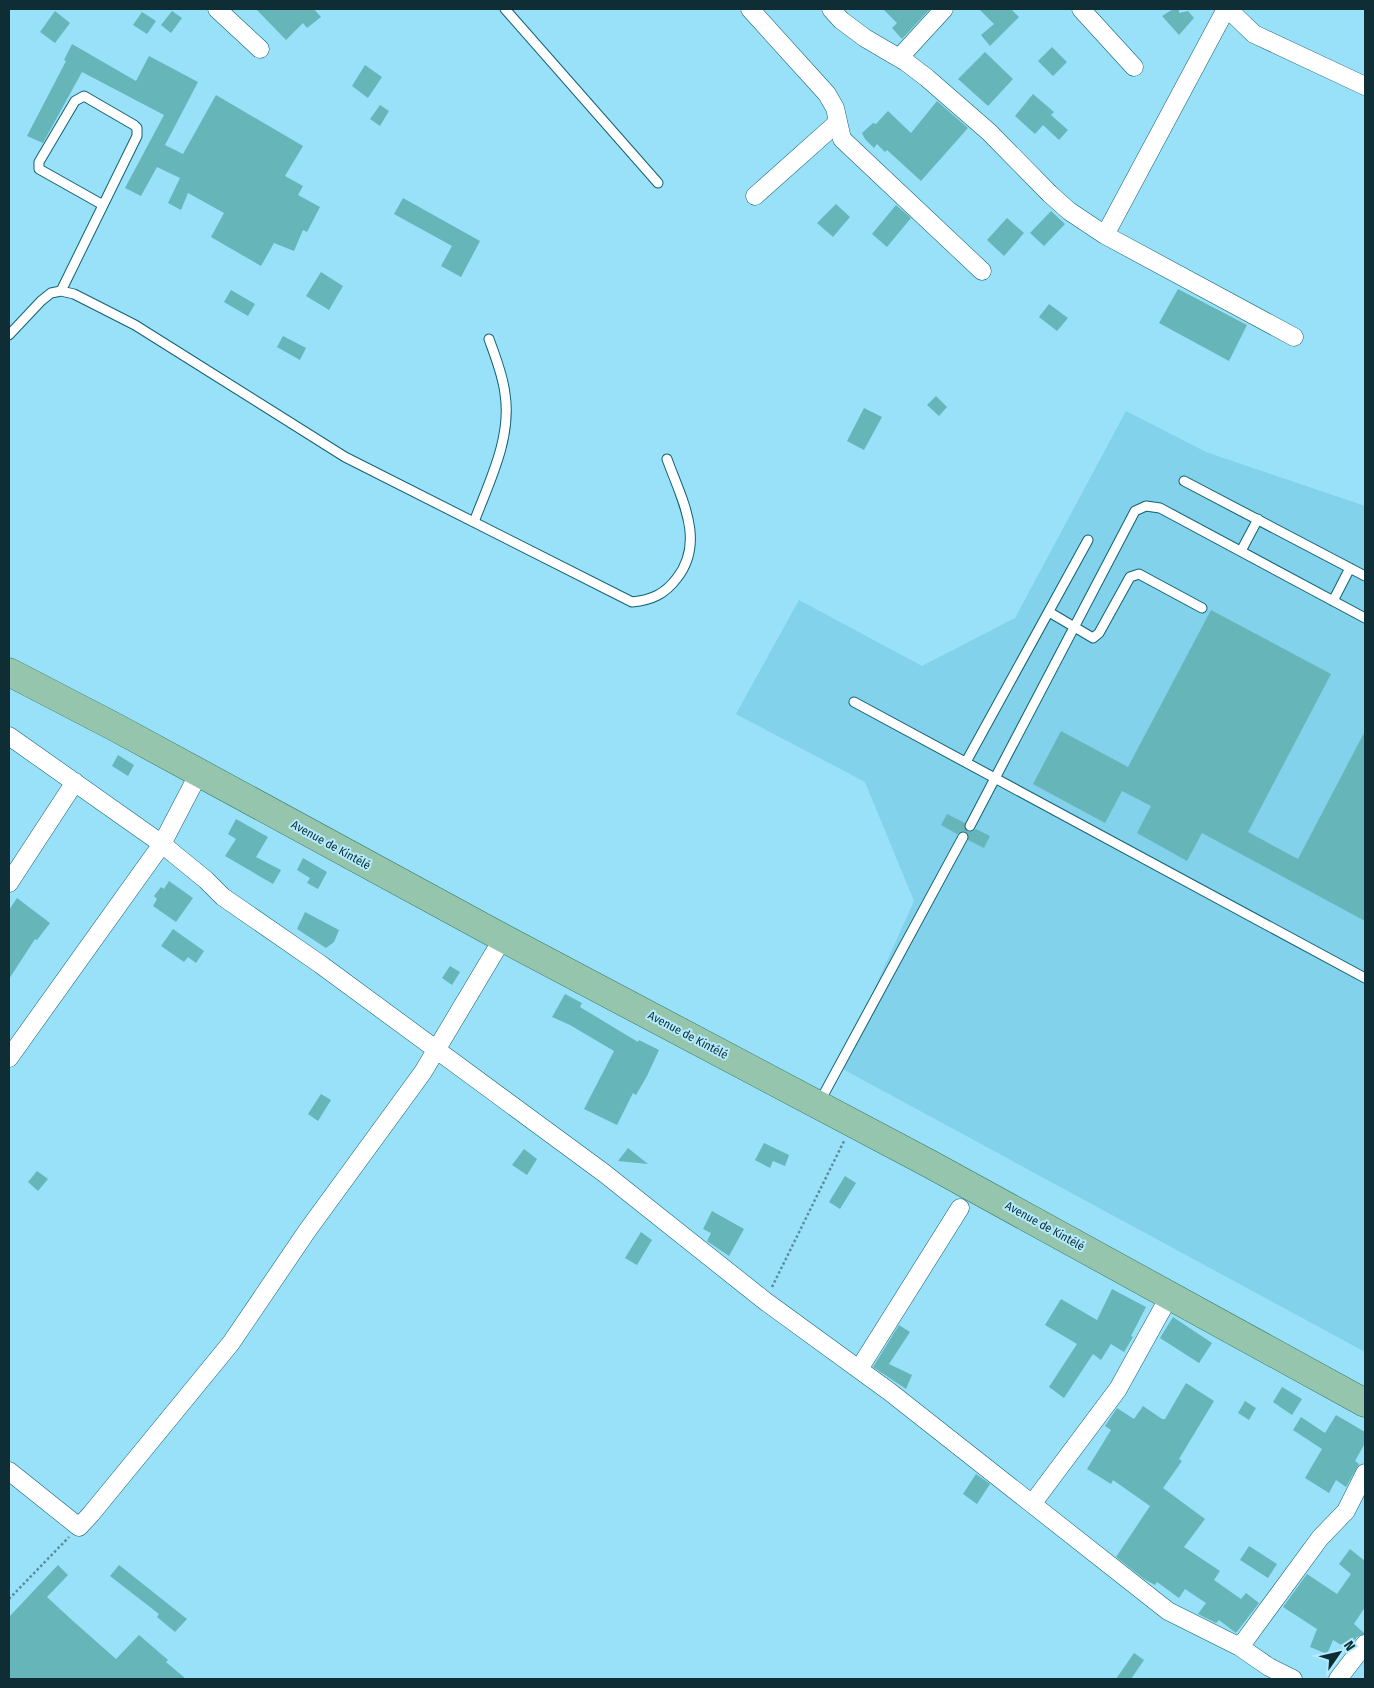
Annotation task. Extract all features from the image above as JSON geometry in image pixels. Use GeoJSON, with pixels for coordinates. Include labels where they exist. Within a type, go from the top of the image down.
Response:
{"type":"FeatureCollection","features":[{"type":"Feature","properties":{"kind":"main road","name":"Avenue de Kintélé"},"geometry":{"type":"LineString","coordinates":[[11,677],[199,773],[503,938],[852,1124],[939,1168],[1365,1402]]}},
{"type":"Feature","properties":{"kind":"street"},"geometry":{"type":"LineString","coordinates":[[217,9],[260,49]]}},
{"type":"Feature","properties":{"kind":"street"},"geometry":{"type":"LineString","coordinates":[[750,9],[827,94],[835,108],[842,139],[982,271]]}},
{"type":"Feature","properties":{"kind":"street"},"geometry":{"type":"LineString","coordinates":[[831,9],[841,20],[865,38],[899,58],[927,78],[989,132],[1050,194],[1105,235],[1294,337]]}},
{"type":"Feature","properties":{"kind":"street"},"geometry":{"type":"LineString","coordinates":[[899,58],[944,9]]}},
{"type":"Feature","properties":{"kind":"street"},"geometry":{"type":"LineString","coordinates":[[1081,9],[1134,67]]}},
{"type":"Feature","properties":{"kind":"street"},"geometry":{"type":"LineString","coordinates":[[1105,235],[1227,9],[1254,34],[1365,86]]}},
{"type":"Feature","properties":{"kind":"street"},"geometry":{"type":"LineString","coordinates":[[754,196],[838,122]]}},
{"type":"Feature","properties":{"kind":"street"},"geometry":{"type":"LineString","coordinates":[[9,736],[162,844],[206,880],[223,897],[320,964],[604,1173],[765,1301],[859,1369],[1168,1611],[1240,1647],[1269,1667],[1293,1679]]}},
{"type":"Feature","properties":{"kind":"street"},"geometry":{"type":"LineString","coordinates":[[9,1058],[162,844],[199,773]]}},
{"type":"Feature","properties":{"kind":"street"},"geometry":{"type":"LineString","coordinates":[[9,883],[75,782]]}},
{"type":"Feature","properties":{"kind":"street"},"geometry":{"type":"LineString","coordinates":[[9,1471],[79,1527],[231,1343],[436,1050],[503,938]]}},
{"type":"Feature","properties":{"kind":"street"},"geometry":{"type":"LineString","coordinates":[[859,1369],[960,1208]]}},
{"type":"Feature","properties":{"kind":"street"},"geometry":{"type":"LineString","coordinates":[[1032,1504],[1118,1389],[1170,1295]]}},
{"type":"Feature","properties":{"kind":"street"},"geometry":{"type":"LineString","coordinates":[[1240,1647],[1320,1538],[1346,1511],[1365,1473]]}},
{"type":"Feature","properties":{"kind":"street"},"geometry":{"type":"LineString","coordinates":[[1338,1679],[1365,1644]]}},
{"type":"Feature","properties":{"kind":"lane"},"geometry":{"type":"LineString","coordinates":[[506,9],[658,183]]}},
{"type":"Feature","properties":{"kind":"lane"},"geometry":{"type":"LineString","coordinates":[[61,291],[103,205],[138,132],[134,125],[84,96],[76,101],[39,162],[39,168],[103,205]]}},
{"type":"Feature","properties":{"kind":"lane"},"geometry":{"type":"LineString","coordinates":[[9,335],[51,293],[61,291],[74,294],[135,325],[345,457],[632,602],[650,600],[670,588],[682,572],[690,555],[692,537],[688,518],[667,459]]}},
{"type":"Feature","properties":{"kind":"lane"},"geometry":{"type":"LineString","coordinates":[[474,522],[498,460],[506,419],[505,392],[489,338]]}},
{"type":"Feature","properties":{"kind":"lane"},"geometry":{"type":"LineString","coordinates":[[1184,481],[1365,576]]}},
{"type":"Feature","properties":{"kind":"lane"},"geometry":{"type":"LineString","coordinates":[[970,826],[1128,522],[1136,511],[1141,508],[1146,506],[1160,508],[1365,618]]}},
{"type":"Feature","properties":{"kind":"lane"},"geometry":{"type":"LineString","coordinates":[[1241,552],[1258,519]]}},
{"type":"Feature","properties":{"kind":"lane"},"geometry":{"type":"LineString","coordinates":[[966,762],[1088,540]]}},
{"type":"Feature","properties":{"kind":"lane"},"geometry":{"type":"LineString","coordinates":[[1333,601],[1350,568]]}},
{"type":"Feature","properties":{"kind":"lane"},"geometry":{"type":"LineString","coordinates":[[1049,612],[1093,638],[1099,633],[1130,576],[1138,574],[1202,608]]}},
{"type":"Feature","properties":{"kind":"lane"},"geometry":{"type":"LineString","coordinates":[[854,702],[1365,978]]}},
{"type":"Feature","properties":{"kind":"lane"},"geometry":{"type":"LineString","coordinates":[[818,1106],[964,838]]}},
{"type":"Feature","properties":{"kind":"path"},"geometry":{"type":"LineString","coordinates":[[765,1301],[852,1124]]}},
{"type":"Feature","properties":{"kind":"path"},"geometry":{"type":"LineString","coordinates":[[9,1600],[79,1527]]}},
{"type":"Feature","properties":{"kind":"shaded area"},"geometry":{"type":"Polygon","coordinates":[[[1126,411],[1206,452],[1365,506],[1365,1352],[839,1067],[914,901],[865,782],[736,714],[799,600],[922,666],[1015,618],[1126,411]]]}},
{"type":"Feature","properties":{"kind":"building"},"geometry":{"type":"Polygon","coordinates":[[[256,9],[314,9],[321,17],[307,28],[303,23],[286,40],[256,9]]]}},
{"type":"Feature","properties":{"kind":"building"},"geometry":{"type":"Polygon","coordinates":[[[883,9],[930,9],[902,39],[892,28],[897,23],[883,9]]]}},
{"type":"Feature","properties":{"kind":"building"},"geometry":{"type":"Polygon","coordinates":[[[979,9],[1011,9],[1019,17],[990,46],[981,35],[994,24],[979,9]]]}},
{"type":"Feature","properties":{"kind":"building"},"geometry":{"type":"Polygon","coordinates":[[[1173,9],[1179,9],[1179,13],[1188,11],[1194,18],[1179,35],[1162,16],[1173,9]]]}},
{"type":"Feature","properties":{"kind":"building"},"geometry":{"type":"Polygon","coordinates":[[[55,11],[70,23],[55,43],[40,32],[55,11]]]}},
{"type":"Feature","properties":{"kind":"building"},"geometry":{"type":"Polygon","coordinates":[[[172,11],[182,18],[171,33],[161,25],[172,11]]]}},
{"type":"Feature","properties":{"kind":"building"},"geometry":{"type":"Polygon","coordinates":[[[142,12],[156,21],[147,34],[133,25],[142,12]]]}},
{"type":"Feature","properties":{"kind":"building"},"geometry":{"type":"Polygon","coordinates":[[[72,44],[136,81],[149,56],[198,82],[165,145],[183,154],[216,95],[303,146],[285,176],[303,186],[298,195],[320,207],[307,232],[303,230],[294,251],[274,243],[261,266],[211,237],[224,213],[188,193],[181,210],[168,203],[180,178],[157,167],[141,196],[125,188],[164,115],[82,72],[43,143],[27,136],[66,61],[64,60],[72,44]]]}},
{"type":"Feature","properties":{"kind":"building"},"geometry":{"type":"Polygon","coordinates":[[[1052,47],[1067,62],[1053,76],[1038,61],[1052,47]]]}},
{"type":"Feature","properties":{"kind":"building"},"geometry":{"type":"Polygon","coordinates":[[[985,52],[1013,79],[988,106],[958,79],[985,52]]]}},
{"type":"Feature","properties":{"kind":"building"},"geometry":{"type":"Polygon","coordinates":[[[365,65],[382,77],[368,98],[352,86],[365,65]]]}},
{"type":"Feature","properties":{"kind":"building"},"geometry":{"type":"Polygon","coordinates":[[[1033,94],[1054,112],[1051,115],[1068,130],[1059,140],[1043,125],[1035,134],[1015,116],[1033,94]]]}},
{"type":"Feature","properties":{"kind":"building"},"geometry":{"type":"Polygon","coordinates":[[[937,101],[968,128],[921,181],[887,150],[885,152],[877,144],[874,148],[862,133],[873,123],[876,124],[888,111],[911,133],[937,101]]]}},
{"type":"Feature","properties":{"kind":"building"},"geometry":{"type":"Polygon","coordinates":[[[380,105],[389,111],[380,126],[370,119],[380,105]]]}},
{"type":"Feature","properties":{"kind":"building"},"geometry":{"type":"Polygon","coordinates":[[[403,198],[480,241],[461,277],[441,266],[452,246],[394,214],[403,198]]]}},
{"type":"Feature","properties":{"kind":"building"},"geometry":{"type":"Polygon","coordinates":[[[836,204],[850,217],[833,237],[817,223],[836,204]]]}},
{"type":"Feature","properties":{"kind":"building"},"geometry":{"type":"Polygon","coordinates":[[[896,205],[911,218],[887,247],[872,234],[896,205]]]}},
{"type":"Feature","properties":{"kind":"building"},"geometry":{"type":"Polygon","coordinates":[[[1051,211],[1065,224],[1044,246],[1030,233],[1051,211]]]}},
{"type":"Feature","properties":{"kind":"building"},"geometry":{"type":"Polygon","coordinates":[[[1007,218],[1024,233],[1004,256],[987,240],[1007,218]]]}},
{"type":"Feature","properties":{"kind":"building"},"geometry":{"type":"Polygon","coordinates":[[[321,272],[343,286],[329,310],[306,296],[321,272]]]}},
{"type":"Feature","properties":{"kind":"building"},"geometry":{"type":"Polygon","coordinates":[[[1178,289],[1247,325],[1229,361],[1159,323],[1178,289]]]}},
{"type":"Feature","properties":{"kind":"building"},"geometry":{"type":"Polygon","coordinates":[[[231,290],[255,304],[248,316],[224,302],[231,290]]]}},
{"type":"Feature","properties":{"kind":"building"},"geometry":{"type":"Polygon","coordinates":[[[1049,304],[1068,318],[1057,331],[1039,317],[1049,304]]]}},
{"type":"Feature","properties":{"kind":"building"},"geometry":{"type":"Polygon","coordinates":[[[283,336],[306,348],[300,360],[277,347],[283,336]]]}},
{"type":"Feature","properties":{"kind":"building"},"geometry":{"type":"Polygon","coordinates":[[[936,396],[947,407],[939,416],[927,405],[936,396]]]}},
{"type":"Feature","properties":{"kind":"building"},"geometry":{"type":"Polygon","coordinates":[[[864,408],[882,417],[864,450],[847,441],[864,408]]]}},
{"type":"Feature","properties":{"kind":"building"},"geometry":{"type":"Polygon","coordinates":[[[1211,610],[1331,674],[1248,832],[1298,859],[1365,731],[1365,921],[1202,833],[1187,861],[1137,833],[1151,806],[1122,791],[1105,823],[1033,784],[1061,731],[1128,767],[1211,610]]]}},
{"type":"Feature","properties":{"kind":"building"},"geometry":{"type":"Polygon","coordinates":[[[118,755],[134,765],[128,776],[112,766],[118,755]]]}},
{"type":"Feature","properties":{"kind":"building"},"geometry":{"type":"Polygon","coordinates":[[[947,814],[965,823],[967,831],[971,832],[976,829],[990,836],[984,848],[968,840],[966,832],[962,831],[957,834],[941,825],[947,814]]]}},
{"type":"Feature","properties":{"kind":"building"},"geometry":{"type":"Polygon","coordinates":[[[236,819],[268,837],[256,857],[281,870],[273,884],[225,856],[236,839],[228,834],[236,819]]]}},
{"type":"Feature","properties":{"kind":"building"},"geometry":{"type":"Polygon","coordinates":[[[303,858],[327,872],[318,889],[307,883],[310,878],[297,870],[303,858]]]}},
{"type":"Feature","properties":{"kind":"building"},"geometry":{"type":"Polygon","coordinates":[[[169,881],[193,898],[176,922],[153,906],[157,899],[154,896],[161,887],[164,889],[169,881]]]}},
{"type":"Feature","properties":{"kind":"building"},"geometry":{"type":"Polygon","coordinates":[[[17,898],[50,923],[37,940],[35,939],[9,979],[9,910],[17,898]]]}},
{"type":"Feature","properties":{"kind":"building"},"geometry":{"type":"Polygon","coordinates":[[[305,912],[339,930],[334,942],[326,948],[297,929],[305,912]]]}},
{"type":"Feature","properties":{"kind":"building"},"geometry":{"type":"Polygon","coordinates":[[[173,929],[204,951],[196,963],[188,957],[184,962],[161,946],[173,929]]]}},
{"type":"Feature","properties":{"kind":"building"},"geometry":{"type":"Polygon","coordinates":[[[450,966],[460,972],[452,985],[442,978],[450,966]]]}},
{"type":"Feature","properties":{"kind":"building"},"geometry":{"type":"Polygon","coordinates":[[[565,994],[582,1003],[580,1007],[638,1042],[639,1040],[659,1050],[647,1076],[636,1095],[633,1093],[617,1125],[584,1109],[614,1051],[570,1025],[552,1017],[565,994]]]}},
{"type":"Feature","properties":{"kind":"building"},"geometry":{"type":"Polygon","coordinates":[[[321,1094],[331,1100],[318,1121],[308,1114],[321,1094]]]}},
{"type":"Feature","properties":{"kind":"building"},"geometry":{"type":"Polygon","coordinates":[[[764,1143],[789,1155],[785,1166],[773,1161],[770,1168],[755,1160],[764,1143]]]}},
{"type":"Feature","properties":{"kind":"building"},"geometry":{"type":"Polygon","coordinates":[[[628,1148],[648,1164],[618,1161],[628,1148]]]}},
{"type":"Feature","properties":{"kind":"building"},"geometry":{"type":"Polygon","coordinates":[[[524,1149],[537,1159],[527,1175],[512,1165],[524,1149]]]}},
{"type":"Feature","properties":{"kind":"building"},"geometry":{"type":"Polygon","coordinates":[[[37,1171],[48,1179],[38,1191],[28,1182],[37,1171]]]}},
{"type":"Feature","properties":{"kind":"building"},"geometry":{"type":"Polygon","coordinates":[[[845,1176],[856,1183],[840,1209],[829,1202],[845,1176]]]}},
{"type":"Feature","properties":{"kind":"building"},"geometry":{"type":"Polygon","coordinates":[[[712,1211],[744,1229],[729,1256],[707,1241],[711,1233],[703,1229],[712,1211]]]}},
{"type":"Feature","properties":{"kind":"building"},"geometry":{"type":"Polygon","coordinates":[[[641,1232],[652,1240],[637,1265],[625,1258],[641,1232]]]}},
{"type":"Feature","properties":{"kind":"building"},"geometry":{"type":"Polygon","coordinates":[[[1112,1289],[1146,1307],[1131,1336],[1133,1337],[1124,1352],[1111,1344],[1101,1360],[1093,1354],[1064,1398],[1049,1387],[1077,1344],[1045,1325],[1061,1299],[1097,1320],[1112,1289]]]}},
{"type":"Feature","properties":{"kind":"building"},"geometry":{"type":"Polygon","coordinates":[[[1173,1317],[1212,1343],[1199,1363],[1160,1338],[1173,1317]]]}},
{"type":"Feature","properties":{"kind":"building"},"geometry":{"type":"Polygon","coordinates":[[[899,1325],[910,1332],[889,1364],[912,1375],[906,1389],[873,1367],[899,1325]]]}},
{"type":"Feature","properties":{"kind":"building"},"geometry":{"type":"Polygon","coordinates":[[[1186,1383],[1214,1401],[1179,1459],[1182,1461],[1163,1488],[1205,1519],[1184,1547],[1220,1571],[1214,1580],[1241,1599],[1246,1593],[1259,1603],[1236,1633],[1219,1620],[1216,1623],[1198,1614],[1206,1603],[1185,1589],[1179,1598],[1157,1582],[1155,1585],[1144,1579],[1116,1557],[1150,1506],[1113,1480],[1111,1484],[1087,1469],[1111,1430],[1105,1426],[1117,1408],[1134,1419],[1143,1406],[1162,1419],[1165,1419],[1186,1383]]]}},
{"type":"Feature","properties":{"kind":"building"},"geometry":{"type":"Polygon","coordinates":[[[1282,1387],[1302,1399],[1292,1415],[1273,1402],[1282,1387]]]}},
{"type":"Feature","properties":{"kind":"building"},"geometry":{"type":"Polygon","coordinates":[[[1245,1401],[1256,1408],[1249,1420],[1238,1413],[1245,1401]]]}},
{"type":"Feature","properties":{"kind":"building"},"geometry":{"type":"Polygon","coordinates":[[[1336,1415],[1365,1432],[1365,1443],[1355,1461],[1359,1464],[1346,1487],[1336,1480],[1329,1493],[1305,1478],[1322,1449],[1293,1430],[1301,1417],[1325,1433],[1336,1415]]]}},
{"type":"Feature","properties":{"kind":"building"},"geometry":{"type":"Polygon","coordinates":[[[976,1474],[990,1484],[977,1504],[963,1494],[976,1474]]]}},
{"type":"Feature","properties":{"kind":"building"},"geometry":{"type":"Polygon","coordinates":[[[1249,1546],[1277,1564],[1268,1578],[1240,1560],[1249,1546]]]}},
{"type":"Feature","properties":{"kind":"building"},"geometry":{"type":"Polygon","coordinates":[[[1350,1549],[1365,1561],[1365,1607],[1354,1624],[1365,1634],[1357,1637],[1348,1649],[1333,1640],[1327,1654],[1310,1647],[1317,1629],[1283,1607],[1307,1574],[1337,1594],[1351,1574],[1339,1564],[1350,1549]]]}},
{"type":"Feature","properties":{"kind":"building"},"geometry":{"type":"Polygon","coordinates":[[[58,1565],[68,1575],[47,1597],[73,1621],[116,1659],[139,1635],[168,1660],[166,1662],[186,1679],[9,1679],[9,1617],[58,1565]]]}},
{"type":"Feature","properties":{"kind":"building"},"geometry":{"type":"Polygon","coordinates":[[[119,1565],[187,1619],[175,1632],[157,1617],[159,1614],[110,1576],[119,1565]]]}},
{"type":"Feature","properties":{"kind":"building"},"geometry":{"type":"Polygon","coordinates":[[[1134,1653],[1144,1660],[1131,1679],[1116,1679],[1134,1653]]]}}]}
